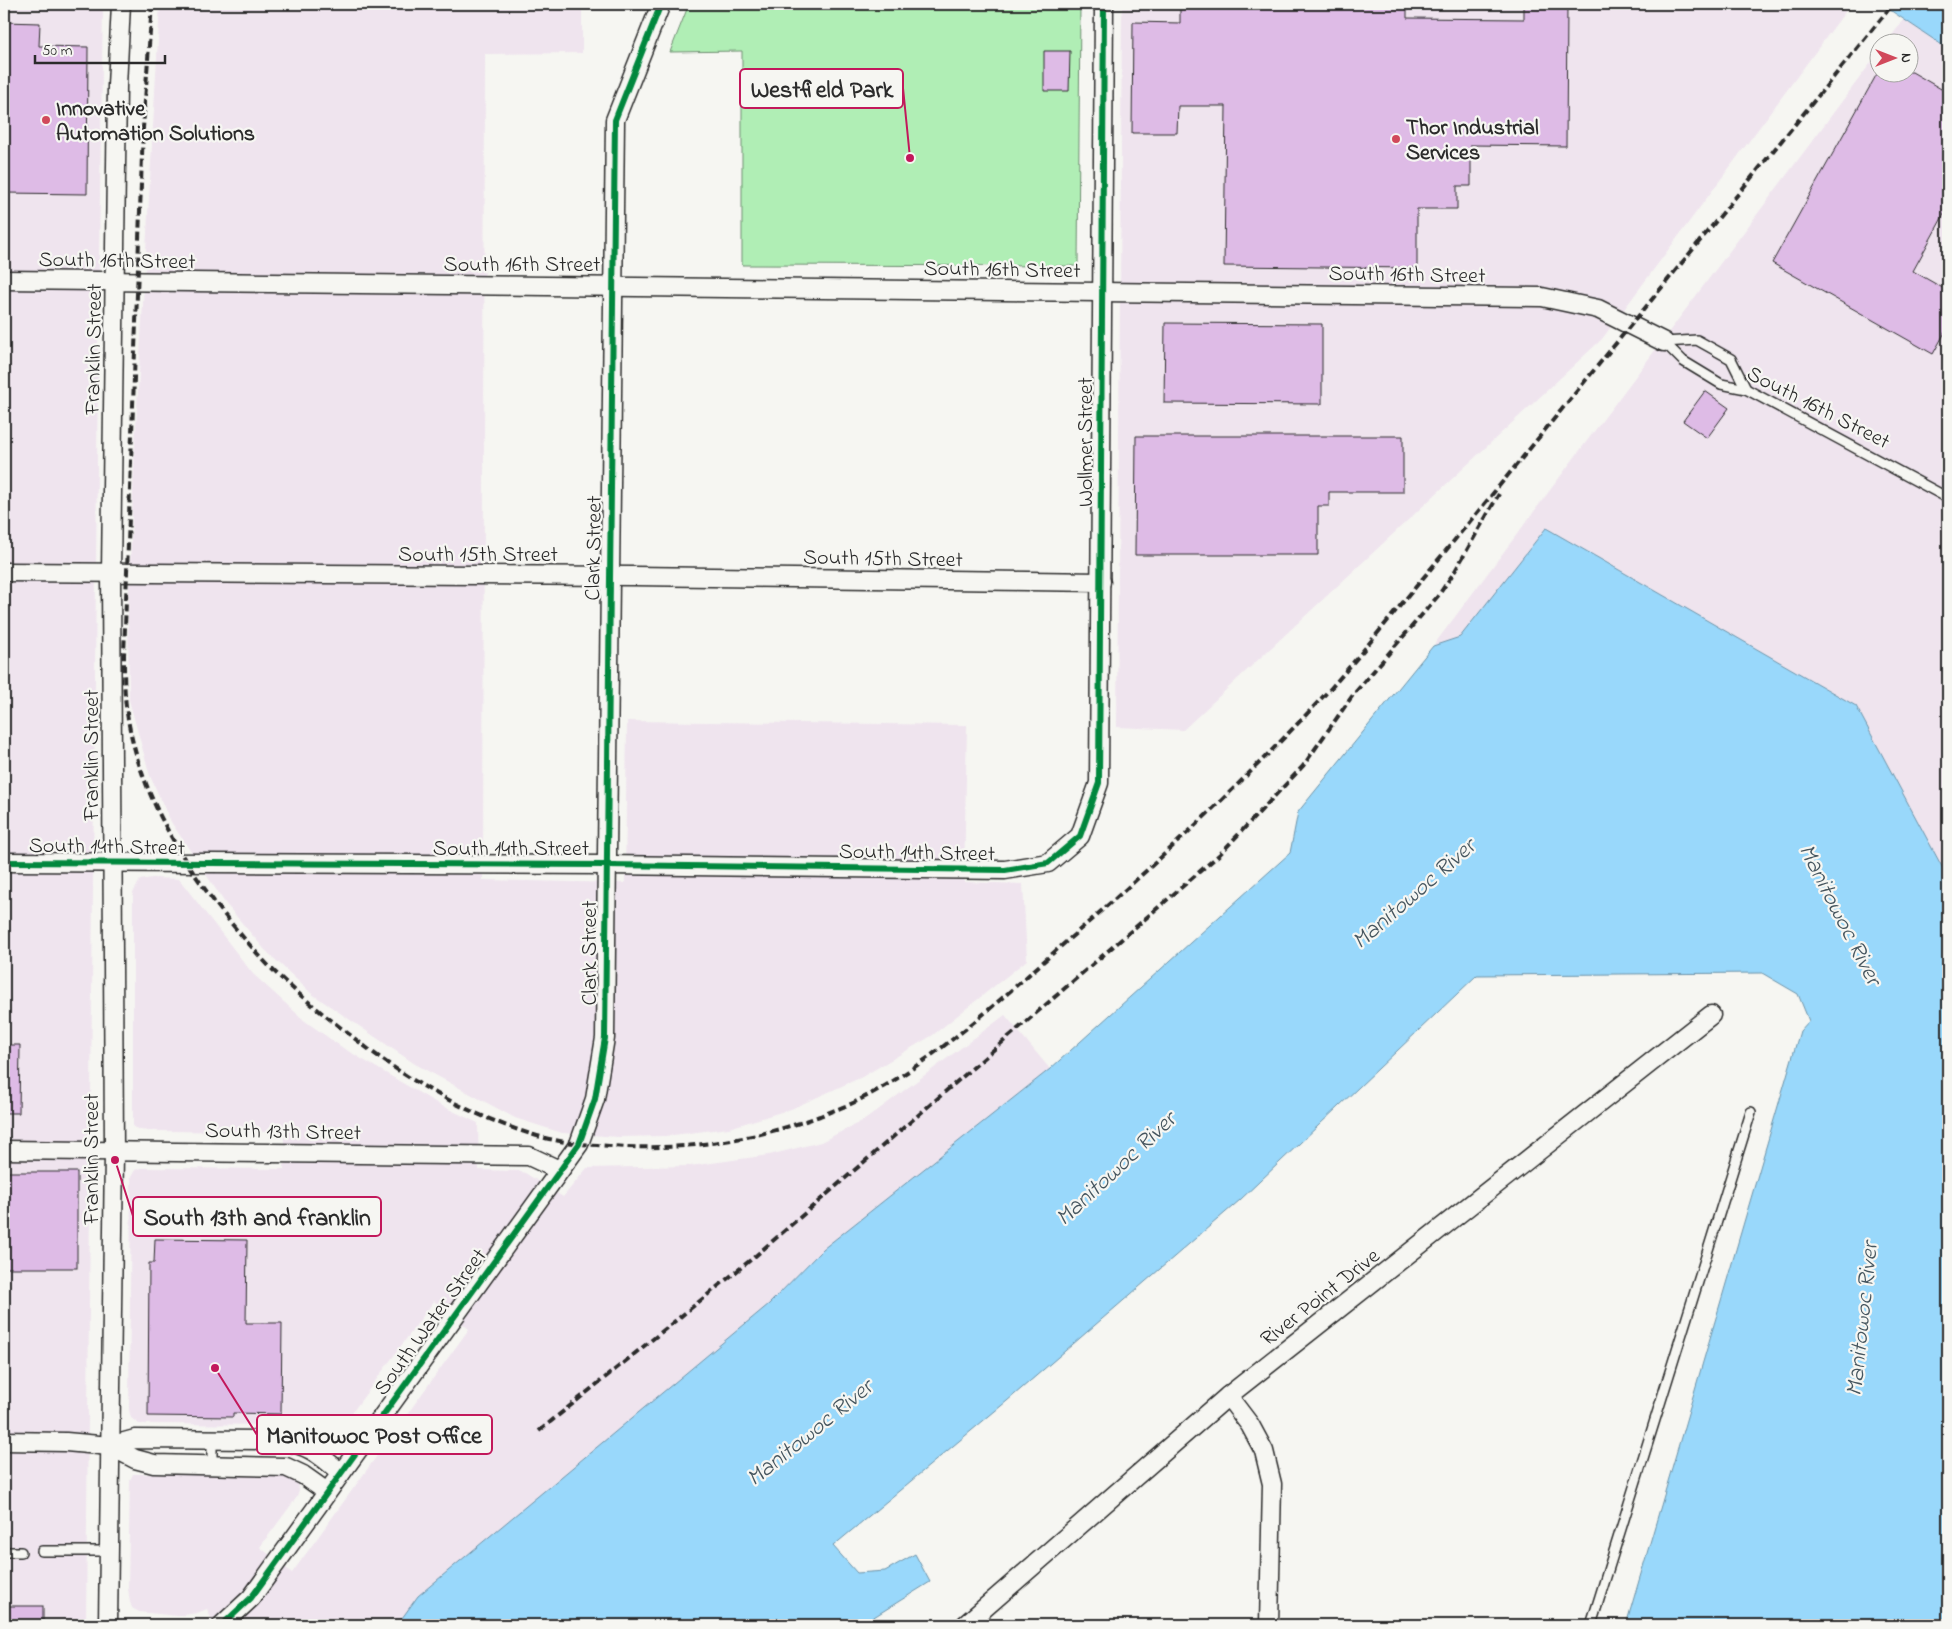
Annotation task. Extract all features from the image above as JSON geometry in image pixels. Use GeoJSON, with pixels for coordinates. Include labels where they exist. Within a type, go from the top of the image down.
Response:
{"type":"FeatureCollection","features":[{"type":"Feature","properties":{"kind":"street","name":"Franklin Street"},"geometry":{"type":"LineString","coordinates":[[108,1625],[114,1151],[111,573],[117,86],[121,4]]}},
{"type":"Feature","properties":{"kind":"street","name":"Clark Street"},"geometry":{"type":"LineString","coordinates":[[595,1099],[605,1038],[614,120],[658,4]]}},
{"type":"Feature","properties":{"kind":"street","name":"Wollmer Street"},"geometry":{"type":"LineString","coordinates":[[1048,863],[1080,836],[1098,783],[1104,4]]}},
{"type":"Feature","properties":{"kind":"street","name":"South 16th Street"},"geometry":{"type":"LineString","coordinates":[[4,280],[1542,297],[1598,309],[1664,342]]}},
{"type":"Feature","properties":{"kind":"street","name":"South 15th Street"},"geometry":{"type":"LineString","coordinates":[[4,572],[609,576],[1101,582]]}},
{"type":"Feature","properties":{"kind":"street","name":"South 14th Street"},"geometry":{"type":"LineString","coordinates":[[4,862],[606,865],[1005,870],[1048,863]]}},
{"type":"Feature","properties":{"kind":"street","name":"River Point Drive"},"geometry":{"type":"LineString","coordinates":[[965,1625],[1228,1396],[1711,1015]]}},
{"type":"Feature","properties":{"kind":"street","name":"South Water Street"},"geometry":{"type":"LineString","coordinates":[[222,1625],[251,1598],[579,1144],[595,1099]]}},
{"type":"Feature","properties":{"kind":"street","name":"South 13th Street"},"geometry":{"type":"LineString","coordinates":[[4,1150],[529,1156],[559,1170]]}},
{"type":"Feature","properties":{"kind":"street"},"geometry":{"type":"LineString","coordinates":[[1228,1396],[1250,1425],[1264,1451],[1272,1484],[1269,1625]]}},
{"type":"Feature","properties":{"kind":"street"},"geometry":{"type":"LineString","coordinates":[[4,1441],[66,1442],[110,1446],[135,1439],[293,1442],[314,1450],[341,1473]]}},
{"type":"Feature","properties":{"kind":"street"},"geometry":{"type":"LineString","coordinates":[[110,1446],[135,1459],[154,1464],[286,1467],[303,1475],[326,1492]]}},
{"type":"Feature","properties":{"kind":"lane"},"geometry":{"type":"LineString","coordinates":[[1664,342],[1697,340],[1731,359],[1746,389]]}},
{"type":"Feature","properties":{"kind":"lane","name":"South 16th Street"},"geometry":{"type":"LineString","coordinates":[[1664,342],[1683,361],[1721,384],[1746,389],[1948,498]]}},
{"type":"Feature","properties":{"kind":"lane"},"geometry":{"type":"LineString","coordinates":[[1591,1625],[1751,1112]]}},
{"type":"Feature","properties":{"kind":"lane"},"geometry":{"type":"LineString","coordinates":[[212,1439],[212,1465]]}},
{"type":"Feature","properties":{"kind":"lane"},"geometry":{"type":"LineString","coordinates":[[42,1551],[109,1551]]}},
{"type":"Feature","properties":{"kind":"lane"},"geometry":{"type":"LineString","coordinates":[[4,1552],[21,1552]]}},
{"type":"Feature","properties":{"kind":"shaded area"},"geometry":{"type":"Polygon","coordinates":[[[4,4],[103,4],[86,1625],[4,1625],[4,4]]]}},
{"type":"Feature","properties":{"kind":"shaded area"},"geometry":{"type":"Polygon","coordinates":[[[160,4],[582,4],[582,53],[485,54],[483,880],[625,883],[627,721],[967,725],[964,882],[1023,884],[1027,960],[933,1035],[862,1077],[791,1109],[729,1128],[665,1136],[619,1137],[562,1133],[515,1118],[415,1064],[312,994],[265,950],[225,903],[171,822],[150,776],[129,700],[128,616],[135,443],[160,4]]]}},
{"type":"Feature","properties":{"kind":"shaded area"},"geometry":{"type":"Polygon","coordinates":[[[1122,4],[1851,4],[1602,339],[1183,730],[1117,727],[1122,4]]]}},
{"type":"Feature","properties":{"kind":"shaded area"},"geometry":{"type":"Polygon","coordinates":[[[1904,19],[1948,49],[1948,878],[1856,706],[1546,528],[1460,637],[1433,646],[1870,64],[1870,82],[1920,82],[1920,32],[1894,32],[1904,19]]]}},
{"type":"Feature","properties":{"kind":"shaded area"},"geometry":{"type":"Polygon","coordinates":[[[152,878],[179,879],[253,974],[305,1021],[343,1048],[440,1105],[478,1123],[479,1170],[518,1171],[525,1173],[563,1197],[587,1168],[690,1166],[769,1155],[821,1142],[866,1119],[1005,1015],[1050,1069],[823,1249],[769,1304],[419,1596],[397,1625],[214,1625],[207,1609],[197,1613],[178,1616],[139,1612],[132,1608],[128,1588],[130,1480],[133,1474],[278,1474],[291,1476],[298,1483],[299,1491],[297,1497],[260,1547],[292,1573],[469,1329],[434,1301],[340,1429],[332,1437],[323,1439],[312,1435],[298,1425],[139,1424],[131,1418],[129,1410],[131,1177],[135,1170],[141,1168],[284,1169],[284,1132],[149,1131],[133,1127],[133,893],[140,880],[152,878]]]}},
{"type":"Feature","properties":{"kind":"green space"},"geometry":{"type":"Polygon","coordinates":[[[689,4],[1080,4],[1078,266],[742,265],[742,51],[670,52],[689,4]]]}},
{"type":"Feature","properties":{"kind":"water"},"geometry":{"type":"Polygon","coordinates":[[[1881,4],[1948,4],[1948,49],[1881,4]]]}},
{"type":"Feature","properties":{"kind":"water","name":"Manitowoc River"},"geometry":{"type":"Polygon","coordinates":[[[1546,528],[1856,706],[1948,878],[1948,1326],[1944,1353],[1948,1355],[1948,1625],[1626,1625],[1800,1031],[1809,1021],[1798,994],[1762,973],[1477,975],[1240,1200],[1007,1401],[833,1546],[857,1573],[885,1571],[915,1554],[930,1582],[861,1625],[397,1625],[418,1596],[769,1304],[823,1249],[1050,1069],[1290,853],[1298,812],[1433,646],[1460,637],[1546,528]]]}},
{"type":"Feature","properties":{"kind":"building","name":"Thor Industrial Services"},"geometry":{"type":"Polygon","coordinates":[[[1180,4],[1407,4],[1407,18],[1524,19],[1524,4],[1567,4],[1566,146],[1471,145],[1471,186],[1457,186],[1457,209],[1417,209],[1417,268],[1224,266],[1226,106],[1178,106],[1177,133],[1132,133],[1133,22],[1180,23],[1180,4]]]}},
{"type":"Feature","properties":{"kind":"building","name":"Innovative Automation Solutions"},"geometry":{"type":"Polygon","coordinates":[[[4,22],[40,23],[39,46],[88,47],[87,194],[4,193],[4,22]]]}},
{"type":"Feature","properties":{"kind":"building"},"geometry":{"type":"Polygon","coordinates":[[[1044,51],[1070,51],[1069,91],[1044,91],[1044,51]]]}},
{"type":"Feature","properties":{"kind":"building"},"geometry":{"type":"Polygon","coordinates":[[[1920,77],[1948,93],[1948,207],[1913,271],[1948,291],[1948,327],[1933,354],[1772,263],[1872,82],[1920,82],[1920,77]]]}},
{"type":"Feature","properties":{"kind":"building"},"geometry":{"type":"Polygon","coordinates":[[[1165,323],[1322,324],[1322,404],[1164,403],[1165,323]]]}},
{"type":"Feature","properties":{"kind":"building"},"geometry":{"type":"Polygon","coordinates":[[[1705,391],[1729,408],[1707,438],[1683,421],[1705,391]]]}},
{"type":"Feature","properties":{"kind":"building"},"geometry":{"type":"Polygon","coordinates":[[[1136,436],[1403,436],[1403,492],[1329,492],[1329,506],[1318,506],[1318,555],[1135,555],[1136,436]]]}},
{"type":"Feature","properties":{"kind":"building"},"geometry":{"type":"Polygon","coordinates":[[[4,1045],[20,1045],[19,1113],[4,1113],[4,1045]]]}},
{"type":"Feature","properties":{"kind":"building"},"geometry":{"type":"Polygon","coordinates":[[[4,1172],[77,1172],[77,1268],[4,1268],[4,1172]]]}},
{"type":"Feature","properties":{"kind":"building"},"geometry":{"type":"Polygon","coordinates":[[[155,1239],[247,1240],[246,1323],[282,1323],[281,1414],[233,1413],[233,1417],[148,1416],[149,1263],[154,1263],[155,1239]]]}},
{"type":"Feature","properties":{"kind":"building"},"geometry":{"type":"Polygon","coordinates":[[[4,1606],[43,1606],[43,1625],[4,1625],[4,1606]]]}},
{"type":"Feature","properties":{"kind":"railway"},"geometry":{"type":"LineString","coordinates":[[152,4],[143,128],[124,655],[126,706],[140,768],[151,797],[180,852],[198,879],[216,904],[257,953],[273,971],[300,995],[386,1062],[447,1099],[512,1128],[557,1141],[626,1147],[682,1146],[737,1139],[765,1133],[820,1116],[855,1102],[885,1086],[915,1067],[971,1025],[1175,845],[1270,752],[1350,667],[1893,4]]}},
{"type":"Feature","properties":{"kind":"railway"},"geometry":{"type":"LineString","coordinates":[[539,1431],[753,1258],[1220,854],[1303,766],[1353,695],[1438,596],[1455,571],[1499,494]]}},
{"type":"Feature","properties":{"kind":"cycle path"},"geometry":{"type":"LineString","coordinates":[[222,1625],[251,1598],[579,1144],[595,1099],[605,1038],[615,120],[661,4]]}},
{"type":"Feature","properties":{"kind":"cycle path"},"geometry":{"type":"LineString","coordinates":[[4,862],[606,865],[1005,870],[1048,863],[1080,836],[1099,783],[1104,4]]}},
{"type":"Feature","properties":{"kind":"place","name":"Innovative Automation Solutions"},"geometry":{"type":"Point","coordinates":[46,120]}},
{"type":"Feature","properties":{"kind":"place","name":"Thor Industrial Services"},"geometry":{"type":"Point","coordinates":[1396,139]}},
{"type":"Feature","properties":{"kind":"place","name":"Westfield Park"},"geometry":{"type":"Point","coordinates":[910,158]}},
{"type":"Feature","properties":{"kind":"place","name":"South 13th and franklin"},"geometry":{"type":"Point","coordinates":[115,1160]}},
{"type":"Feature","properties":{"kind":"place","name":"Manitowoc Post Office"},"geometry":{"type":"Point","coordinates":[215,1368]}}]}
